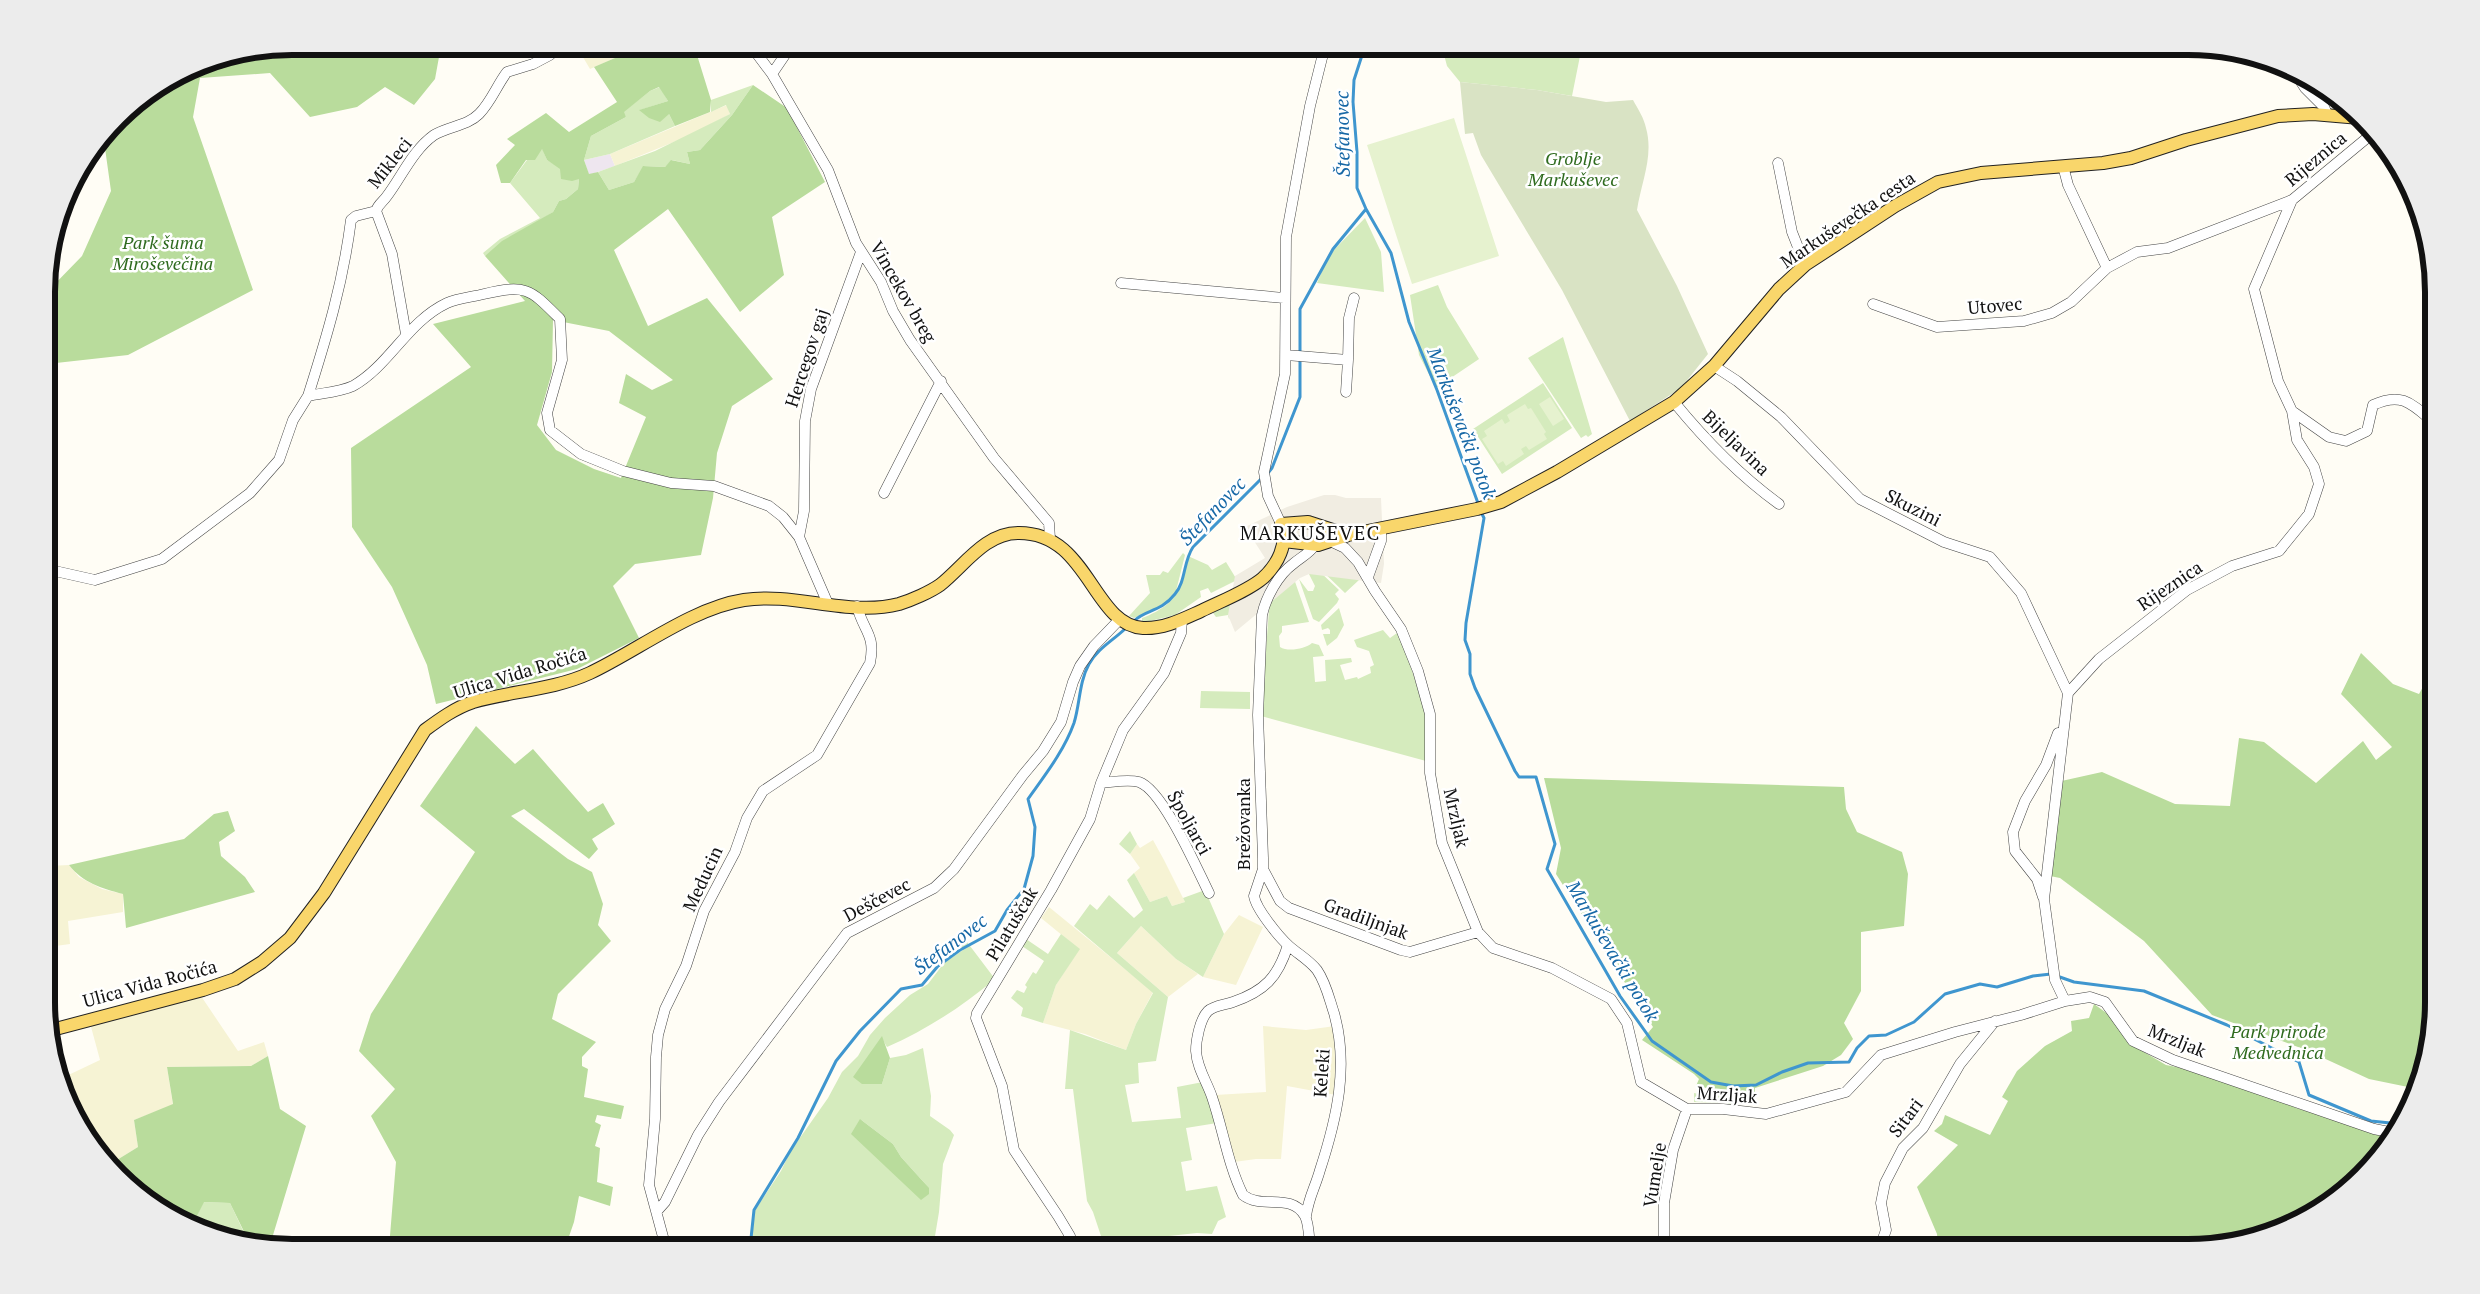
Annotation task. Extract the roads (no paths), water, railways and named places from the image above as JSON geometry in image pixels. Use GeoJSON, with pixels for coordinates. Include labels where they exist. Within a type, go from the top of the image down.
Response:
{"type":"FeatureCollection","features":[{"type":"Feature","properties":{"kind":"main road","name":"Markuševečka cesta"},"geometry":{"type":"LineString","coordinates":[[1322,544],[1348,535],[1398,523],[1481,508],[1501,502],[1557,472],[1674,402],[1714,366],[1779,289],[1806,266],[1895,206],[1938,182],[1981,173],[2131,158],[2186,140],[2278,116],[2327,114],[2347,116]]}},
{"type":"Feature","properties":{"kind":"main road"},"geometry":{"type":"LineString","coordinates":[[1127,623],[1154,628],[1182,620],[1261,580],[1277,560],[1284,541],[1281,524],[1301,521],[1322,525],[1348,535]]}},
{"type":"Feature","properties":{"kind":"main road"},"geometry":{"type":"LineString","coordinates":[[1284,541],[1322,544],[1325,535],[1322,525]]}},
{"type":"Feature","properties":{"kind":"main road","name":"Ulica Vida Ročića"},"geometry":{"type":"LineString","coordinates":[[57,1029],[203,990],[235,979],[262,962],[290,938],[324,893],[407,756],[425,730],[444,715],[471,703],[555,685],[588,674],[703,612],[741,600],[762,598],[857,606],[901,604],[938,586],[972,555],[998,536],[1017,532],[1050,539],[1075,560],[1127,623]]}},
{"type":"Feature","properties":{"kind":"street","name":"Mikleci"},"geometry":{"type":"LineString","coordinates":[[308,396],[335,310],[346,263],[351,220],[356,216],[376,211],[415,154],[434,136],[450,127],[469,122],[480,113],[507,72],[533,64],[550,55]]}},
{"type":"Feature","properties":{"kind":"street","name":"Vincekov breg"},"geometry":{"type":"LineString","coordinates":[[757,55],[772,74],[828,170],[856,243],[881,282],[893,311],[910,340],[994,458],[1049,523],[1050,539]]}},
{"type":"Feature","properties":{"kind":"street"},"geometry":{"type":"LineString","coordinates":[[772,74],[785,55]]}},
{"type":"Feature","properties":{"kind":"street"},"geometry":{"type":"LineString","coordinates":[[1281,524],[1272,507],[1265,485],[1264,472],[1290,356],[1284,298],[1287,230],[1311,104],[1323,55]]}},
{"type":"Feature","properties":{"kind":"street"},"geometry":{"type":"LineString","coordinates":[[2303,85],[2324,106],[2327,114]]}},
{"type":"Feature","properties":{"kind":"street","name":"Rijeznica"},"geometry":{"type":"LineString","coordinates":[[2068,693],[2099,659],[2186,590],[2232,566],[2279,552],[2309,514],[2319,484],[2314,467],[2297,440],[2292,411],[2278,381],[2254,289],[2292,200],[2367,138]]}},
{"type":"Feature","properties":{"kind":"street"},"geometry":{"type":"LineString","coordinates":[[1778,163],[1792,232],[1806,266]]}},
{"type":"Feature","properties":{"kind":"street"},"geometry":{"type":"LineString","coordinates":[[2063,166],[2068,185],[2106,268]]}},
{"type":"Feature","properties":{"kind":"street","name":"Utovec"},"geometry":{"type":"LineString","coordinates":[[1873,304],[1937,326],[2024,321],[2052,313],[2071,302],[2106,268],[2138,252],[2168,248],[2292,200]]}},
{"type":"Feature","properties":{"kind":"street","name":"Mikleci"},"geometry":{"type":"LineString","coordinates":[[376,211],[392,254],[406,334]]}},
{"type":"Feature","properties":{"kind":"street","name":"Hercegov gaj"},"geometry":{"type":"LineString","coordinates":[[800,537],[804,511],[804,421],[810,389],[861,252]]}},
{"type":"Feature","properties":{"kind":"street"},"geometry":{"type":"LineString","coordinates":[[1122,283],[1284,298]]}},
{"type":"Feature","properties":{"kind":"street"},"geometry":{"type":"LineString","coordinates":[[55,572],[95,580],[162,559],[250,493],[279,460],[293,420],[308,396],[351,386],[381,365],[406,334],[447,303],[509,288],[526,290],[538,297],[560,319],[562,360],[548,413],[550,430],[581,454],[623,471],[671,483],[714,486],[762,502],[783,518],[800,537],[828,604]]}},
{"type":"Feature","properties":{"kind":"street"},"geometry":{"type":"LineString","coordinates":[[1346,392],[1349,318],[1354,298]]}},
{"type":"Feature","properties":{"kind":"street"},"geometry":{"type":"LineString","coordinates":[[1290,356],[1348,360]]}},
{"type":"Feature","properties":{"kind":"street","name":"Skuzini"},"geometry":{"type":"LineString","coordinates":[[1714,366],[1737,381],[1781,417],[1860,500],[1944,542],[1990,558],[2021,593],[2068,693]]}},
{"type":"Feature","properties":{"kind":"street"},"geometry":{"type":"LineString","coordinates":[[884,493],[940,381]]}},
{"type":"Feature","properties":{"kind":"street"},"geometry":{"type":"LineString","coordinates":[[2292,411],[2329,437],[2346,441],[2367,431],[2373,405],[2386,398],[2409,401],[2425,415]]}},
{"type":"Feature","properties":{"kind":"street","name":"Bijeljavina"},"geometry":{"type":"LineString","coordinates":[[1674,402],[1723,456],[1753,485],[1779,504]]}},
{"type":"Feature","properties":{"kind":"street"},"geometry":{"type":"LineString","coordinates":[[1368,577],[1381,541],[1381,528]]}},
{"type":"Feature","properties":{"kind":"street","name":"Mrzljak"},"geometry":{"type":"LineString","coordinates":[[1322,544],[1340,545],[1351,553],[1368,577],[1374,591],[1401,629],[1418,671],[1430,714],[1430,772],[1442,843],[1478,932],[1493,948],[1552,968],[1611,1000],[1627,1024],[1641,1082],[1688,1109],[1723,1109],[1766,1114],[1846,1092],[1881,1056],[2064,1001],[2090,997],[2105,1002],[2133,1041],[2172,1060],[2374,1130],[2386,1132]]}},
{"type":"Feature","properties":{"kind":"street","name":"Brežovanka"},"geometry":{"type":"LineString","coordinates":[[1288,946],[1255,901],[1254,896],[1263,869],[1258,714],[1262,615],[1277,581],[1291,565],[1322,544]]}},
{"type":"Feature","properties":{"kind":"street","name":"Meducin"},"geometry":{"type":"LineString","coordinates":[[657,1210],[649,1184],[658,1035],[665,1009],[686,966],[704,912],[735,852],[747,818],[763,791],[817,755],[870,663],[873,648],[872,639],[860,618],[857,606]]}},
{"type":"Feature","properties":{"kind":"street","name":"Pilatuščak"},"geometry":{"type":"LineString","coordinates":[[1070,1239],[1058,1216],[1014,1150],[1002,1086],[976,1018],[980,1006],[1046,898],[1090,819],[1101,783],[1123,730],[1164,673],[1180,633],[1182,620]]}},
{"type":"Feature","properties":{"kind":"street","name":"Deščevec"},"geometry":{"type":"LineString","coordinates":[[657,1210],[664,1202],[698,1135],[719,1102],[847,933],[934,888],[954,869],[1023,775],[1043,751],[1061,722],[1080,666],[1094,646],[1127,623]]}},
{"type":"Feature","properties":{"kind":"street"},"geometry":{"type":"LineString","coordinates":[[2044,899],[2063,720],[2068,693]]}},
{"type":"Feature","properties":{"kind":"street"},"geometry":{"type":"LineString","coordinates":[[2063,720],[2046,765],[2026,801],[2013,832],[2015,850],[2037,879],[2044,899],[2055,980],[2064,1001]]}},
{"type":"Feature","properties":{"kind":"street","name":"Špoljarci"},"geometry":{"type":"LineString","coordinates":[[1101,783],[1139,782],[1151,788],[1176,828],[1208,893]]}},
{"type":"Feature","properties":{"kind":"street","name":"Gradiljnjak"},"geometry":{"type":"LineString","coordinates":[[1263,869],[1280,900],[1289,908],[1401,950],[1416,951],[1478,932]]}},
{"type":"Feature","properties":{"kind":"street"},"geometry":{"type":"LineString","coordinates":[[1288,946],[1281,967],[1263,988],[1206,1013],[1197,1039],[1196,1050],[1201,1072],[1212,1096],[1243,1195],[1263,1202],[1292,1203],[1306,1216],[1309,1239]]}},
{"type":"Feature","properties":{"kind":"street","name":"Keleki"},"geometry":{"type":"LineString","coordinates":[[1288,946],[1309,961],[1324,981],[1341,1042],[1340,1082],[1335,1113],[1320,1173],[1310,1194],[1306,1216]]}},
{"type":"Feature","properties":{"kind":"street","name":"Sitari"},"geometry":{"type":"LineString","coordinates":[[1883,1239],[1886,1230],[1880,1203],[1885,1183],[1903,1148],[1923,1128],[1960,1064],[1995,1021]]}},
{"type":"Feature","properties":{"kind":"street","name":"Vumelje"},"geometry":{"type":"LineString","coordinates":[[1664,1239],[1664,1203],[1673,1150],[1688,1109]]}},
{"type":"Feature","properties":{"kind":"street"},"geometry":{"type":"LineString","coordinates":[[657,1210],[664,1239]]}},
{"type":"Feature","properties":{"kind":"waterway","name":"Štefanovec"},"geometry":{"type":"LineString","coordinates":[[1268,473],[1272,468],[1300,397],[1300,309],[1333,249],[1366,209],[1357,188],[1357,152],[1353,102],[1354,80],[1362,55]]}},
{"type":"Feature","properties":{"kind":"waterway","name":"Markuševački potok"},"geometry":{"type":"LineString","coordinates":[[1366,209],[1391,253],[1409,322],[1437,390],[1479,506]]}},
{"type":"Feature","properties":{"kind":"waterway","name":"Štefanovec"},"geometry":{"type":"LineString","coordinates":[[1134,621],[1143,614],[1164,605],[1175,594],[1179,589],[1193,547],[1263,477]]}},
{"type":"Feature","properties":{"kind":"waterway","name":"Markuševački potok"},"geometry":{"type":"LineString","coordinates":[[1481,512],[1484,518],[1466,623],[1465,640],[1470,654],[1470,674],[1515,771],[1519,777],[1536,777],[1555,844],[1547,869],[1620,996],[1652,1041],[1711,1082],[1733,1086],[1756,1085],[1782,1072],[1808,1063],[1849,1062],[1857,1048],[1869,1036],[1886,1035],[1914,1022],[1945,994],[1980,984],[1997,987],[2033,976],[2051,974]]}},
{"type":"Feature","properties":{"kind":"waterway","name":"Štefanovec"},"geometry":{"type":"LineString","coordinates":[[751,1239],[754,1210],[798,1138],[836,1061],[860,1031],[901,989],[922,985],[938,966],[960,950],[995,931],[1007,910],[1024,889],[1033,856],[1035,827],[1028,799],[1054,762],[1070,733],[1076,716],[1083,678],[1089,664],[1102,649],[1127,627]]}},
{"type":"Feature","properties":{"kind":"waterway","name":"Markuševački potok"},"geometry":{"type":"LineString","coordinates":[[2057,976],[2074,982],[2144,991],[2227,1025],[2299,1062],[2309,1095],[2371,1121],[2392,1123]]}},
{"type":"Feature","properties":{"kind":"district","name":"MARKUŠEVEC"},"geometry":{"type":"Point","coordinates":[1310,533]}},
{"type":"Feature","properties":{"kind":"park label","name":"Groblje Markuševec"},"geometry":{"type":"Point","coordinates":[1573,169]}},
{"type":"Feature","properties":{"kind":"park label","name":"Park šuma Miroševečina"},"geometry":{"type":"Point","coordinates":[163,253]}},
{"type":"Feature","properties":{"kind":"park label","name":"Park prirode Medvednica"},"geometry":{"type":"Point","coordinates":[2278,1042]}}]}
